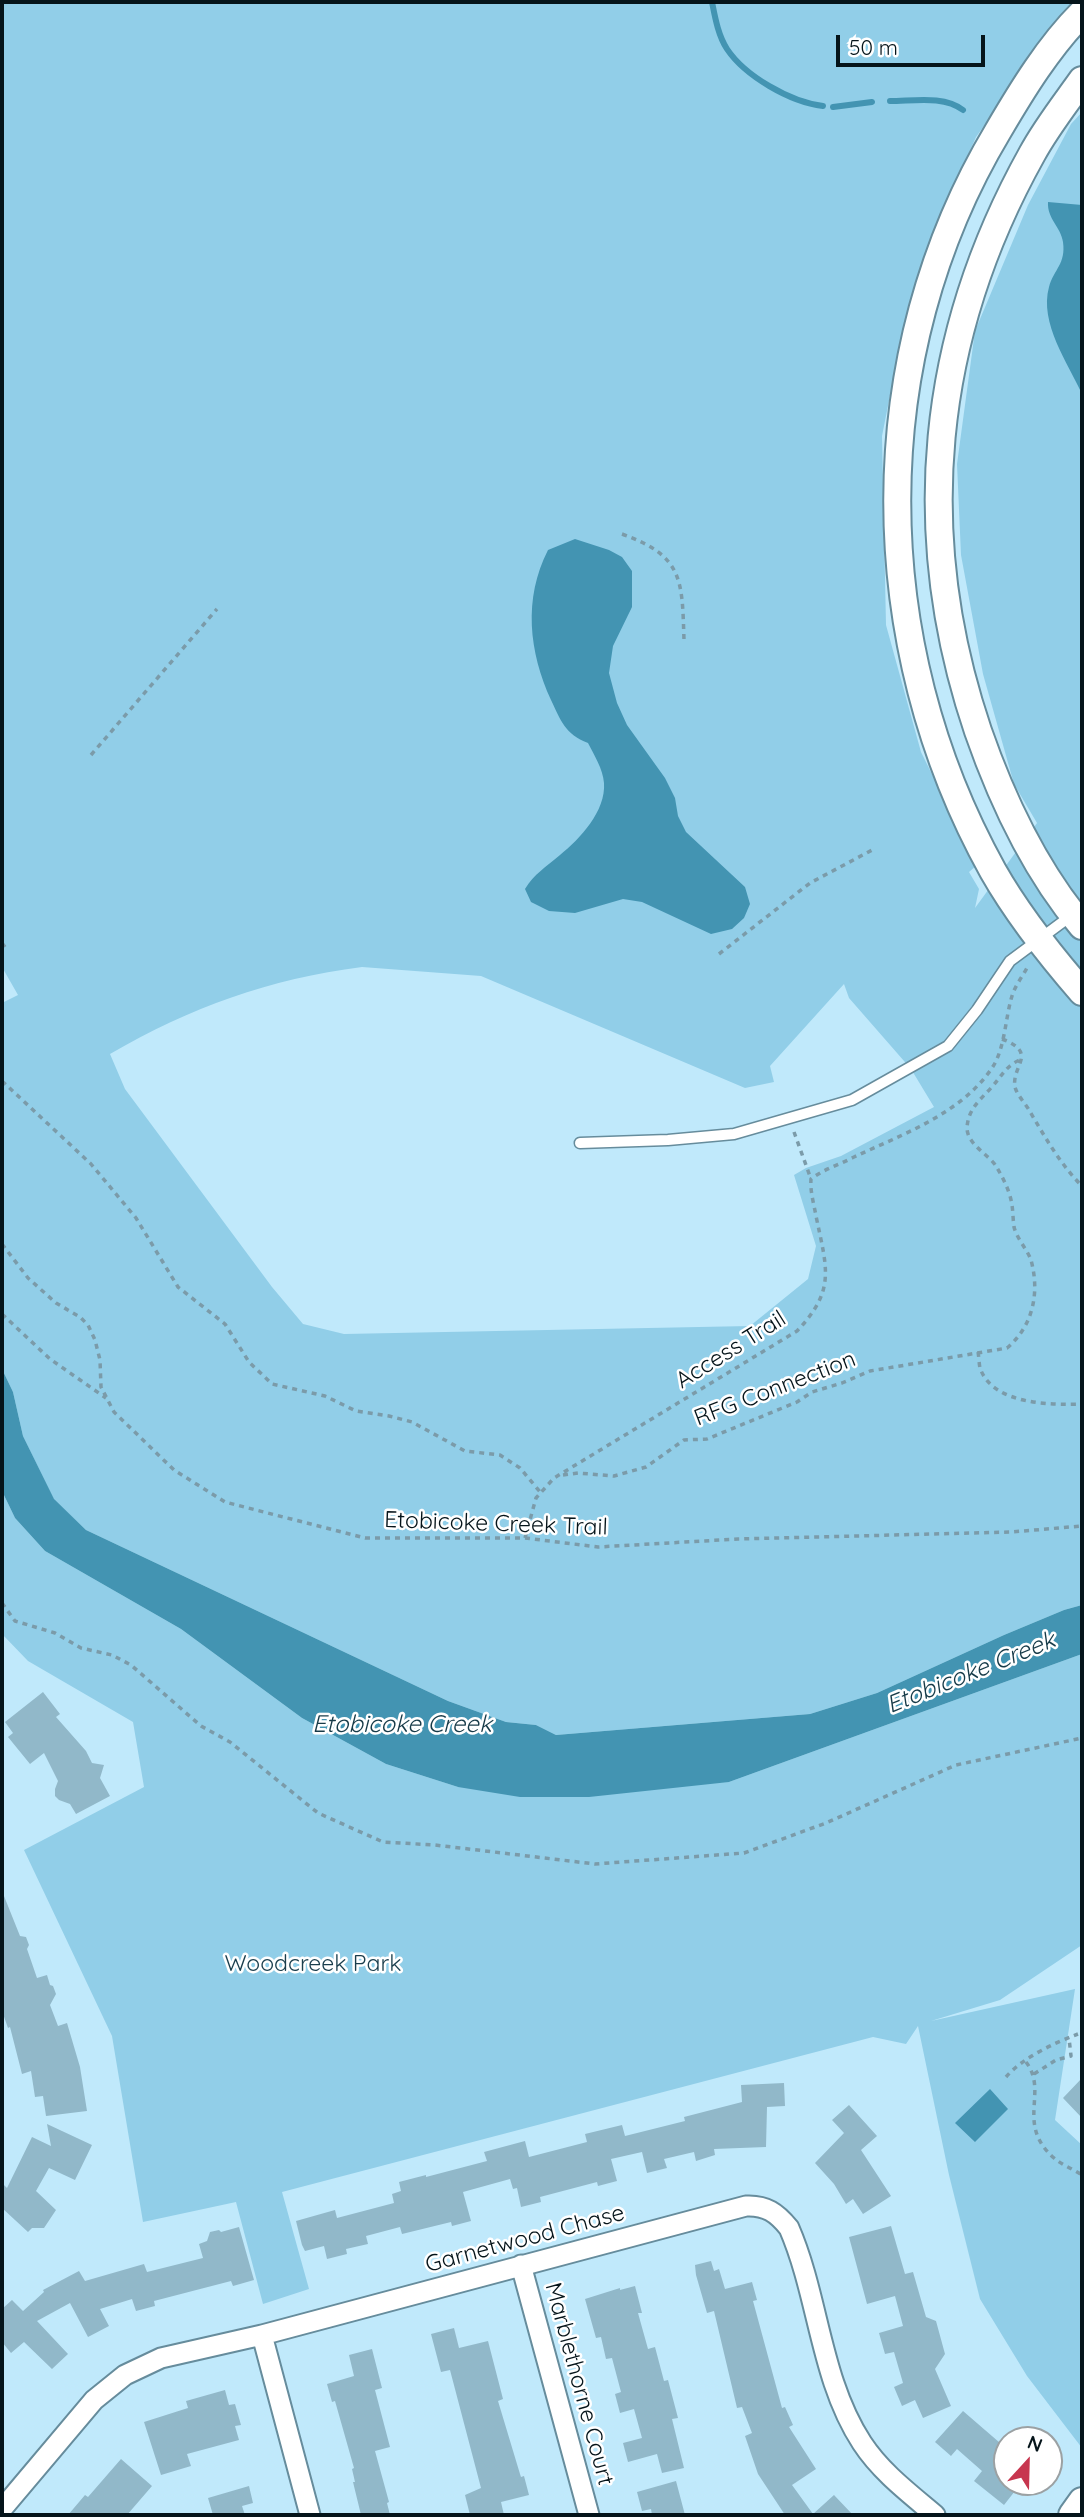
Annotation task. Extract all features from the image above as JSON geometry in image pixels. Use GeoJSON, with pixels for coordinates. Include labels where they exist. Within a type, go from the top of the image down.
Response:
{"type":"FeatureCollection","features":[{"type":"Feature","properties":{"kind":"street"},"geometry":{"type":"LineString","coordinates":[[1082,13],[1070,25],[1017,98],[974,170],[950,225],[914,341],[905,388],[896,528],[910,647],[923,701],[942,758],[969,824],[994,872],[1039,940],[1082,992]]}},
{"type":"Feature","properties":{"kind":"street"},"geometry":{"type":"LineString","coordinates":[[1077,921],[1041,869],[1009,808],[986,754],[965,692],[951,635],[941,570],[939,470],[946,394],[970,297],[986,248],[1016,183],[1049,125],[1082,80]]}},
{"type":"Feature","properties":{"kind":"street","name":"Garnetwood Chase"},"geometry":{"type":"LineString","coordinates":[[2,2509],[94,2400],[125,2375],[161,2358],[262,2335],[746,2206],[758,2206],[775,2213],[789,2228],[795,2241],[838,2393],[850,2422],[881,2468],[934,2515]]}},
{"type":"Feature","properties":{"kind":"street","name":"Marblethorne Court"},"geometry":{"type":"LineString","coordinates":[[521,2265],[589,2515]]}},
{"type":"Feature","properties":{"kind":"street"},"geometry":{"type":"LineString","coordinates":[[262,2335],[310,2515]]}},
{"type":"Feature","properties":{"kind":"street"},"geometry":{"type":"LineString","coordinates":[[1072,2515],[1082,2501]]}},
{"type":"Feature","properties":{"kind":"lane"},"geometry":{"type":"LineString","coordinates":[[580,1143],[668,1140],[734,1134],[852,1100],[948,1046],[977,1010],[1010,961],[1039,940],[1077,921]]}},
{"type":"Feature","properties":{"kind":"path"},"geometry":{"type":"LineString","coordinates":[[622,534],[642,541],[671,564],[682,589],[684,640]]}},
{"type":"Feature","properties":{"kind":"path"},"geometry":{"type":"LineString","coordinates":[[91,755],[217,609]]}},
{"type":"Feature","properties":{"kind":"path"},"geometry":{"type":"LineString","coordinates":[[719,954],[810,883],[874,849]]}},
{"type":"Feature","properties":{"kind":"path"},"geometry":{"type":"LineString","coordinates":[[811,1179],[822,1170],[894,1139],[946,1111],[992,1069],[1014,992],[1039,940]]}},
{"type":"Feature","properties":{"kind":"path"},"geometry":{"type":"LineString","coordinates":[[1002,1040],[1012,1043],[1021,1053],[1022,1064],[1015,1076],[1016,1089],[1048,1143],[1082,1186]]}},
{"type":"Feature","properties":{"kind":"path","name":"RFG Connection"},"geometry":{"type":"LineString","coordinates":[[561,1475],[578,1473],[614,1476],[646,1467],[684,1440],[706,1439],[797,1402],[812,1392],[863,1373],[1007,1348],[1019,1338],[1030,1321],[1033,1303],[1035,1288],[1031,1259],[1014,1228],[1012,1202],[1005,1182],[994,1163],[970,1137],[967,1129],[977,1100],[990,1089],[1011,1063],[1022,1059]]}},
{"type":"Feature","properties":{"kind":"path"},"geometry":{"type":"LineString","coordinates":[[2,1081],[91,1164],[136,1218],[178,1287],[225,1324],[249,1362],[272,1384],[325,1396],[356,1411],[412,1422],[466,1451],[500,1455],[520,1468],[541,1493]]}},
{"type":"Feature","properties":{"kind":"path","name":"Access Trail"},"geometry":{"type":"LineString","coordinates":[[525,1538],[536,1498],[561,1475],[797,1331],[814,1314],[822,1298],[826,1278],[822,1246],[811,1179],[789,1120]]}},
{"type":"Feature","properties":{"kind":"path","name":"Etobicoke Creek Trail"},"geometry":{"type":"LineString","coordinates":[[2,1244],[28,1278],[56,1303],[88,1325],[100,1360],[101,1387],[114,1412],[174,1470],[225,1502],[365,1538],[525,1538],[598,1547],[738,1539],[1011,1532],[1082,1526]]}},
{"type":"Feature","properties":{"kind":"path"},"geometry":{"type":"LineString","coordinates":[[2,1314],[50,1359],[107,1399]]}},
{"type":"Feature","properties":{"kind":"path"},"geometry":{"type":"LineString","coordinates":[[978,1352],[980,1370],[996,1389],[1022,1401],[1058,1405],[1082,1404]]}},
{"type":"Feature","properties":{"kind":"path"},"geometry":{"type":"LineString","coordinates":[[2,1603],[15,1621],[55,1633],[81,1647],[112,1655],[131,1665],[201,1726],[230,1742],[318,1813],[383,1842],[435,1845],[595,1864],[744,1853],[826,1823],[956,1765],[1082,1738]]}},
{"type":"Feature","properties":{"kind":"path"},"geometry":{"type":"LineString","coordinates":[[1006,2077],[1056,2041],[1078,2034]]}},
{"type":"Feature","properties":{"kind":"path"},"geometry":{"type":"LineString","coordinates":[[1034,2074],[1056,2060],[1071,2056],[1069,2038]]}},
{"type":"Feature","properties":{"kind":"path"},"geometry":{"type":"LineString","coordinates":[[1026,2062],[1034,2074],[1033,2124],[1040,2141],[1055,2159],[1082,2175]]}},
{"type":"Feature","properties":{"kind":"green space"},"geometry":{"type":"Polygon","coordinates":[[[2,2],[1082,2],[1021,74],[976,137],[939,220],[904,325],[882,436],[886,625],[921,752],[977,865],[969,872],[979,889],[975,908],[1037,823],[1014,784],[983,674],[961,555],[957,464],[975,331],[1028,205],[1071,124],[1082,112],[1082,1605],[1004,1635],[877,1693],[810,1714],[556,1735],[536,1725],[506,1722],[448,1701],[86,1530],[54,1500],[23,1436],[13,1392],[2,1369],[2,1003],[18,995],[2,967],[2,2]],[[362,967],[328,972],[232,997],[170,1022],[110,1054],[125,1089],[272,1287],[303,1324],[344,1334],[750,1326],[808,1279],[816,1246],[794,1175],[841,1156],[934,1107],[911,1069],[849,998],[844,984],[770,1066],[774,1082],[745,1088],[481,976],[362,967]]]}},
{"type":"Feature","properties":{"kind":"green space","name":"Woodcreek Park"},"geometry":{"type":"Polygon","coordinates":[[[2,1491],[15,1518],[45,1551],[181,1629],[302,1718],[386,1764],[458,1787],[729,1782],[1082,1654],[1082,1945],[1000,2000],[931,2021],[1075,1989],[1055,2120],[1082,2145],[1082,2448],[1027,2376],[980,2299],[949,2175],[918,2026],[906,2044],[873,2037],[282,2192],[309,2289],[263,2304],[236,2202],[143,2222],[112,2036],[24,1850],[144,1787],[133,1722],[28,1661],[2,1634],[2,1491]]]}},
{"type":"Feature","properties":{"kind":"water"},"geometry":{"type":"Polygon","coordinates":[[[1048,202],[1082,205],[1082,394],[1056,342],[1048,315],[1049,287],[1061,261],[1063,242],[1048,208],[1048,202]]]}},
{"type":"Feature","properties":{"kind":"water"},"geometry":{"type":"Polygon","coordinates":[[[575,539],[622,557],[632,571],[632,607],[613,646],[609,673],[617,703],[627,725],[665,778],[686,832],[745,887],[750,904],[744,918],[732,929],[711,934],[642,902],[623,899],[575,913],[549,911],[531,902],[525,889],[536,875],[583,833],[596,814],[604,793],[598,762],[588,743],[569,731],[551,700],[534,644],[532,606],[540,569],[548,550],[575,539]]]}},
{"type":"Feature","properties":{"kind":"water","name":"Etobicoke Creek"},"geometry":{"type":"Polygon","coordinates":[[[2,1369],[13,1392],[23,1436],[54,1499],[86,1530],[448,1701],[506,1722],[536,1725],[556,1735],[810,1714],[877,1693],[1004,1635],[1082,1605],[1082,1654],[729,1782],[589,1797],[520,1797],[458,1787],[386,1764],[302,1718],[181,1629],[45,1551],[15,1518],[2,1491],[2,1369]]]}},
{"type":"Feature","properties":{"kind":"water"},"geometry":{"type":"Polygon","coordinates":[[[990,2089],[1008,2109],[975,2142],[955,2123],[990,2089]]]}},
{"type":"Feature","properties":{"kind":"building"},"geometry":{"type":"Polygon","coordinates":[[[43,1692],[60,1714],[56,1717],[86,1751],[92,1763],[104,1765],[100,1778],[110,1796],[76,1814],[70,1804],[55,1796],[58,1781],[44,1753],[30,1764],[8,1737],[13,1733],[5,1722],[43,1692]]]}},
{"type":"Feature","properties":{"kind":"building"},"geometry":{"type":"Polygon","coordinates":[[[2,1891],[20,1936],[26,1937],[29,1945],[27,1949],[37,1978],[47,1975],[50,1985],[53,1986],[56,1994],[50,2005],[58,2026],[67,2023],[80,2067],[87,2111],[46,2116],[43,2096],[35,2097],[31,2071],[22,2074],[10,2027],[8,2028],[2,2011],[2,1891]]]}},
{"type":"Feature","properties":{"kind":"building"},"geometry":{"type":"Polygon","coordinates":[[[1082,2078],[1082,2118],[1063,2098],[1082,2078]]]}},
{"type":"Feature","properties":{"kind":"building"},"geometry":{"type":"Polygon","coordinates":[[[784,2083],[785,2106],[767,2107],[766,2147],[714,2149],[715,2155],[696,2161],[694,2152],[664,2159],[667,2168],[647,2173],[642,2152],[611,2159],[617,2181],[598,2186],[597,2182],[540,2197],[541,2202],[521,2207],[517,2188],[513,2189],[510,2179],[463,2192],[471,2221],[452,2226],[451,2222],[402,2234],[400,2227],[366,2236],[368,2244],[346,2249],[347,2254],[327,2259],[324,2246],[305,2251],[302,2245],[296,2221],[335,2210],[337,2218],[394,2203],[392,2194],[401,2191],[399,2182],[487,2161],[484,2152],[525,2141],[529,2157],[587,2142],[585,2134],[622,2125],[625,2136],[685,2121],[684,2117],[742,2102],[741,2085],[784,2083]]]}},
{"type":"Feature","properties":{"kind":"building"},"geometry":{"type":"Polygon","coordinates":[[[849,2105],[877,2136],[861,2150],[891,2196],[863,2214],[853,2199],[846,2204],[834,2184],[815,2163],[844,2133],[832,2120],[849,2105]]]}},
{"type":"Feature","properties":{"kind":"building"},"geometry":{"type":"Polygon","coordinates":[[[47,2124],[92,2145],[75,2180],[49,2168],[36,2191],[56,2210],[44,2228],[32,2228],[28,2232],[2,2208],[2,2183],[7,2188],[32,2137],[51,2146],[47,2124]]]}},
{"type":"Feature","properties":{"kind":"building"},"geometry":{"type":"Polygon","coordinates":[[[891,2226],[905,2274],[913,2272],[926,2317],[936,2321],[945,2354],[935,2369],[951,2406],[923,2418],[915,2400],[902,2406],[894,2387],[903,2383],[894,2352],[885,2354],[879,2333],[903,2326],[895,2296],[867,2304],[849,2237],[891,2226]]]}},
{"type":"Feature","properties":{"kind":"building"},"geometry":{"type":"Polygon","coordinates":[[[239,2227],[254,2280],[233,2286],[231,2281],[154,2301],[155,2306],[136,2311],[132,2299],[100,2309],[109,2326],[88,2337],[70,2303],[37,2321],[68,2354],[52,2369],[24,2342],[11,2353],[2,2342],[2,2309],[12,2300],[23,2311],[44,2292],[43,2290],[79,2271],[85,2281],[144,2264],[147,2272],[203,2258],[199,2244],[207,2241],[210,2232],[239,2227]]]}},
{"type":"Feature","properties":{"kind":"building"},"geometry":{"type":"Polygon","coordinates":[[[711,2261],[714,2271],[719,2269],[725,2289],[752,2282],[757,2300],[753,2301],[782,2408],[785,2407],[793,2425],[789,2427],[816,2469],[792,2485],[813,2514],[834,2495],[853,2515],[785,2515],[758,2474],[745,2436],[752,2433],[742,2407],[737,2408],[714,2311],[707,2313],[696,2275],[695,2265],[711,2261]]]}},
{"type":"Feature","properties":{"kind":"building"},"geometry":{"type":"Polygon","coordinates":[[[635,2286],[642,2313],[638,2313],[648,2349],[655,2347],[664,2381],[668,2380],[678,2418],[672,2419],[684,2468],[662,2473],[657,2454],[628,2462],[623,2443],[642,2438],[634,2409],[620,2413],[615,2394],[621,2392],[612,2358],[606,2359],[601,2337],[596,2338],[585,2299],[635,2286]]]}},
{"type":"Feature","properties":{"kind":"building"},"geometry":{"type":"Polygon","coordinates":[[[454,2328],[459,2348],[488,2341],[503,2399],[498,2401],[529,2495],[501,2502],[504,2515],[470,2515],[465,2495],[481,2488],[450,2370],[441,2372],[431,2334],[454,2328]]]}},
{"type":"Feature","properties":{"kind":"building"},"geometry":{"type":"Polygon","coordinates":[[[372,2349],[382,2388],[375,2390],[390,2447],[375,2451],[390,2515],[361,2515],[353,2482],[354,2468],[335,2401],[332,2402],[327,2384],[354,2376],[349,2355],[372,2349]]]}},
{"type":"Feature","properties":{"kind":"building"},"geometry":{"type":"Polygon","coordinates":[[[225,2390],[229,2405],[235,2404],[241,2425],[235,2426],[239,2440],[187,2454],[191,2466],[161,2475],[144,2422],[188,2408],[186,2401],[225,2390]]]}},
{"type":"Feature","properties":{"kind":"building"},"geometry":{"type":"Polygon","coordinates":[[[963,2411],[993,2437],[993,2496],[1011,2496],[1004,2505],[974,2481],[982,2471],[957,2449],[951,2456],[935,2442],[963,2411]]]}},
{"type":"Feature","properties":{"kind":"building"},"geometry":{"type":"Polygon","coordinates":[[[121,2459],[152,2486],[127,2515],[68,2515],[85,2495],[88,2497],[121,2459]]]}},
{"type":"Feature","properties":{"kind":"building"},"geometry":{"type":"Polygon","coordinates":[[[676,2481],[685,2515],[652,2515],[651,2509],[642,2511],[637,2492],[676,2481]]]}},
{"type":"Feature","properties":{"kind":"building"},"geometry":{"type":"Polygon","coordinates":[[[249,2486],[253,2503],[242,2506],[245,2515],[213,2515],[208,2498],[249,2486]]]}},
{"type":"Feature","properties":{"kind":"waterway"},"geometry":{"type":"LineString","coordinates":[[712,2],[724,44],[745,69],[783,93],[810,104],[823,106]]}},
{"type":"Feature","properties":{"kind":"waterway"},"geometry":{"type":"LineString","coordinates":[[890,101],[947,102],[963,110]]}},
{"type":"Feature","properties":{"kind":"waterway"},"geometry":{"type":"LineString","coordinates":[[833,107],[872,102]]}}]}
